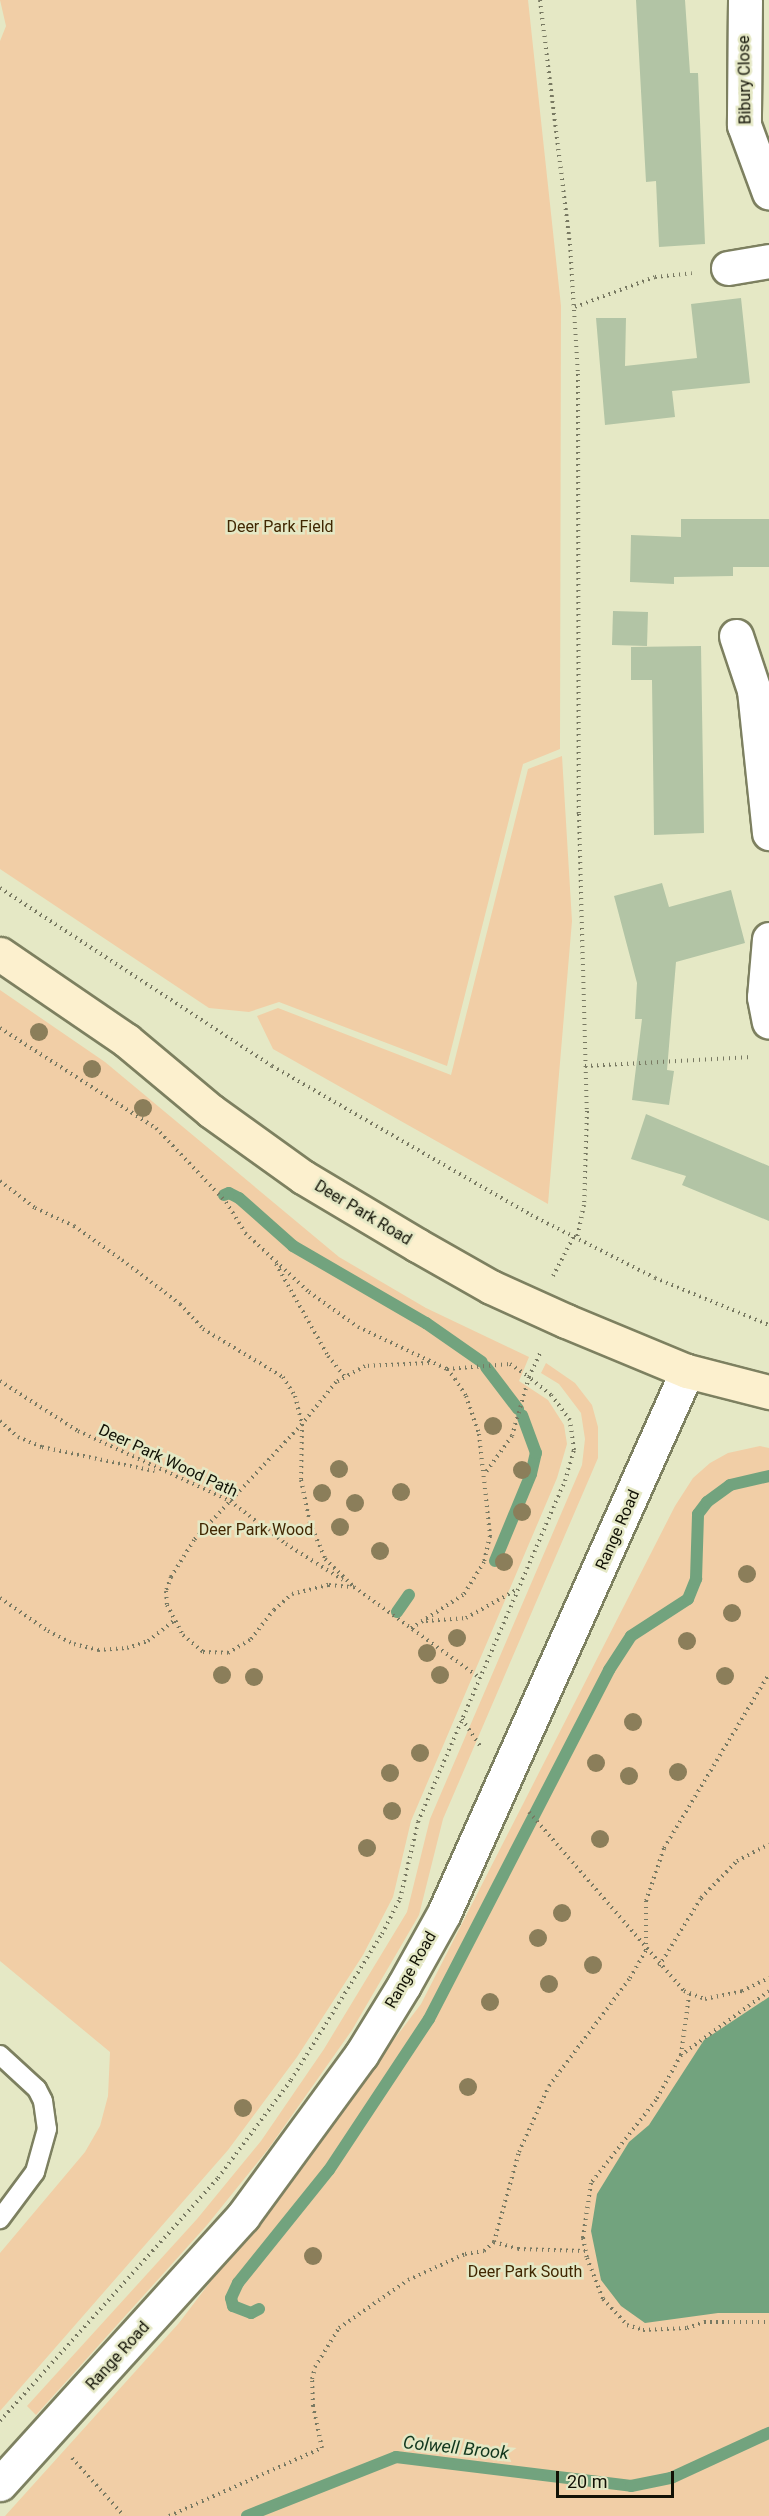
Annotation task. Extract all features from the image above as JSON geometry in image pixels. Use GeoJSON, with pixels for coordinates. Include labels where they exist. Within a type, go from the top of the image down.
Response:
{"type":"FeatureCollection","features":[{"type":"Feature","properties":{"kind":"street","name":"Bibury Close"},"geometry":{"type":"LineString","coordinates":[[746,0],[744,124],[769,193]]}},
{"type":"Feature","properties":{"kind":"street"},"geometry":{"type":"LineString","coordinates":[[728,268],[769,261]]}},
{"type":"Feature","properties":{"kind":"street"},"geometry":{"type":"LineString","coordinates":[[736,636],[754,690],[769,832]]}},
{"type":"Feature","properties":{"kind":"street"},"geometry":{"type":"LineString","coordinates":[[769,939],[764,997],[769,1022]]}},
{"type":"Feature","properties":{"kind":"street","name":"Deer Park Road"},"geometry":{"type":"LineString","coordinates":[[0,954],[126,1040],[211,1111],[303,1177],[491,1287],[687,1371],[769,1392]]}},
{"type":"Feature","properties":{"kind":"street","name":"Range Road"},"geometry":{"type":"LineString","coordinates":[[0,2484],[243,2216],[310,2127],[404,1985],[444,1913],[687,1371]]}},
{"type":"Feature","properties":{"kind":"lane"},"geometry":{"type":"LineString","coordinates":[[0,2055],[37,2089],[43,2101],[46,2129],[35,2172],[0,2219]]}},
{"type":"Feature","properties":{"kind":"path"},"geometry":{"type":"LineString","coordinates":[[486,1473],[507,1447],[529,1377],[553,1323],[540,1303],[576,1237],[584,1205],[585,1066],[575,307],[540,0]]}},
{"type":"Feature","properties":{"kind":"path"},"geometry":{"type":"LineString","coordinates":[[575,307],[655,277],[728,268]]}},
{"type":"Feature","properties":{"kind":"path"},"geometry":{"type":"LineString","coordinates":[[0,888],[273,1066],[576,1237],[655,1278],[769,1325]]}},
{"type":"Feature","properties":{"kind":"path"},"geometry":{"type":"LineString","coordinates":[[0,1028],[156,1128],[185,1155],[226,1202],[245,1233],[275,1262],[358,1327],[447,1369],[510,1364],[529,1377],[552,1395],[570,1420],[574,1450],[565,1481],[418,1822],[400,1899],[336,2012],[218,2178],[0,2421]]}},
{"type":"Feature","properties":{"kind":"path"},"geometry":{"type":"LineString","coordinates":[[585,1066],[758,1056]]}},
{"type":"Feature","properties":{"kind":"path"},"geometry":{"type":"LineString","coordinates":[[0,1181],[35,1208],[74,1226],[122,1260],[180,1304],[203,1329],[283,1377],[295,1396],[302,1424],[302,1480],[310,1523],[325,1559],[354,1587],[479,1677]]}},
{"type":"Feature","properties":{"kind":"path"},"geometry":{"type":"LineString","coordinates":[[275,1262],[328,1356],[344,1376]]}},
{"type":"Feature","properties":{"kind":"path"},"geometry":{"type":"LineString","coordinates":[[354,1587],[329,1585],[292,1594],[274,1610],[251,1640],[228,1653],[203,1652],[174,1621],[166,1591],[171,1577],[194,1540],[302,1424],[317,1402],[344,1376],[365,1366],[433,1363]]}},
{"type":"Feature","properties":{"kind":"path"},"geometry":{"type":"LineString","coordinates":[[410,1629],[426,1621],[463,1595],[484,1562],[490,1522],[486,1473],[479,1434],[466,1396],[447,1369]]}},
{"type":"Feature","properties":{"kind":"path","name":"Deer Park Wood Path"},"geometry":{"type":"LineString","coordinates":[[0,1381],[42,1412],[166,1475],[230,1501],[286,1544],[354,1587]]}},
{"type":"Feature","properties":{"kind":"path"},"geometry":{"type":"LineString","coordinates":[[0,1421],[18,1437],[42,1447],[166,1475]]}},
{"type":"Feature","properties":{"kind":"path"},"geometry":{"type":"LineString","coordinates":[[426,1621],[466,1618],[518,1588]]}},
{"type":"Feature","properties":{"kind":"path"},"geometry":{"type":"LineString","coordinates":[[0,1598],[48,1631],[74,1644],[98,1650],[127,1648],[148,1641],[174,1621]]}},
{"type":"Feature","properties":{"kind":"path"},"geometry":{"type":"LineString","coordinates":[[169,2516],[322,2448],[313,2406],[312,2379],[315,2367],[339,2328],[408,2280],[465,2254],[484,2251],[494,2242],[519,2152],[549,2086],[630,1978],[646,1950],[646,1900],[664,1848],[769,1674]]}},
{"type":"Feature","properties":{"kind":"path"},"geometry":{"type":"LineString","coordinates":[[462,1719],[504,1782],[659,1966],[689,1995],[705,1999],[742,1990],[769,1978]]}},
{"type":"Feature","properties":{"kind":"path"},"geometry":{"type":"LineString","coordinates":[[659,1966],[701,1898],[737,1861],[769,1844]]}},
{"type":"Feature","properties":{"kind":"path"},"geometry":{"type":"LineString","coordinates":[[681,2055],[769,1991]]}},
{"type":"Feature","properties":{"kind":"path"},"geometry":{"type":"LineString","coordinates":[[689,1995],[681,2055],[656,2100],[591,2183],[586,2200],[585,2251],[603,2299],[627,2325],[643,2330],[687,2328],[704,2322],[769,2322]]}},
{"type":"Feature","properties":{"kind":"path"},"geometry":{"type":"LineString","coordinates":[[494,2242],[518,2249],[585,2251]]}},
{"type":"Feature","properties":{"kind":"green space","name":"Deer Park Field"},"geometry":{"type":"Polygon","coordinates":[[[0,0],[528,0],[561,306],[560,749],[523,764],[447,1066],[279,1002],[249,1012],[209,1008],[0,869],[0,41],[6,26],[0,0]]]}},
{"type":"Feature","properties":{"kind":"green space"},"geometry":{"type":"Polygon","coordinates":[[[562,756],[572,921],[548,1204],[273,1049],[257,1016],[278,1008],[451,1075],[528,769],[562,756]]]}},
{"type":"Feature","properties":{"kind":"green space","name":"Deer Park Wood"},"geometry":{"type":"Polygon","coordinates":[[[0,990],[105,1062],[339,1257],[426,1308],[529,1357],[519,1381],[548,1400],[564,1425],[567,1444],[557,1478],[411,1821],[393,1897],[363,1955],[297,2057],[228,2150],[0,2411],[0,2253],[85,2152],[100,2126],[108,2096],[110,2052],[0,1961],[0,990]]]}},
{"type":"Feature","properties":{"kind":"green space"},"geometry":{"type":"Polygon","coordinates":[[[546,1363],[575,1383],[592,1405],[598,1427],[598,1458],[443,1819],[419,1915],[352,2030],[269,2148],[207,2225],[36,2415],[27,2406],[197,2219],[261,2141],[324,2049],[407,1912],[430,1819],[582,1465],[585,1439],[581,1413],[559,1384],[541,1373],[546,1363]]]}},
{"type":"Feature","properties":{"kind":"green space","name":"Deer Park South"},"geometry":{"type":"Polygon","coordinates":[[[760,1446],[769,1448],[769,2516],[5,2516],[179,2323],[421,2004],[675,1506],[693,1478],[710,1463],[728,1453],[760,1446]]]}},
{"type":"Feature","properties":{"kind":"shaded area"},"geometry":{"type":"Polygon","coordinates":[[[769,1997],[769,2313],[718,2313],[645,2323],[621,2306],[601,2280],[591,2231],[597,2194],[629,2142],[649,2125],[704,2040],[769,1997]]]}},
{"type":"Feature","properties":{"kind":"building"},"geometry":{"type":"Polygon","coordinates":[[[636,0],[685,0],[690,73],[698,73],[705,244],[659,247],[656,181],[646,182],[636,0]]]}},
{"type":"Feature","properties":{"kind":"building"},"geometry":{"type":"Polygon","coordinates":[[[741,298],[750,383],[672,391],[675,417],[605,425],[596,318],[626,318],[625,366],[697,358],[691,304],[741,298]]]}},
{"type":"Feature","properties":{"kind":"building"},"geometry":{"type":"Polygon","coordinates":[[[681,519],[769,519],[769,567],[733,567],[733,576],[674,577],[674,584],[630,582],[631,535],[681,537],[681,519]]]}},
{"type":"Feature","properties":{"kind":"building"},"geometry":{"type":"Polygon","coordinates":[[[613,611],[648,612],[647,646],[612,645],[613,611]]]}},
{"type":"Feature","properties":{"kind":"building"},"geometry":{"type":"Polygon","coordinates":[[[701,646],[704,833],[654,835],[652,680],[631,680],[631,647],[701,646]]]}},
{"type":"Feature","properties":{"kind":"building"},"geometry":{"type":"Polygon","coordinates":[[[662,883],[669,907],[731,890],[745,943],[676,962],[667,1070],[674,1071],[669,1105],[632,1100],[642,1019],[635,1019],[637,983],[614,896],[662,883]]]}},
{"type":"Feature","properties":{"kind":"building"},"geometry":{"type":"Polygon","coordinates":[[[646,1114],[769,1166],[769,1221],[682,1185],[686,1176],[631,1159],[646,1114]]]}},
{"type":"Feature","properties":{"kind":"waterway"},"geometry":{"type":"LineString","coordinates":[[224,1195],[229,1193],[239,1198],[293,1246],[426,1323],[482,1362]]}},
{"type":"Feature","properties":{"kind":"waterway"},"geometry":{"type":"LineString","coordinates":[[486,1367],[518,1409]]}},
{"type":"Feature","properties":{"kind":"waterway"},"geometry":{"type":"LineString","coordinates":[[495,1561],[531,1474],[536,1453],[522,1415]]}},
{"type":"Feature","properties":{"kind":"waterway"},"geometry":{"type":"LineString","coordinates":[[259,2309],[251,2313],[233,2306],[231,2298],[238,2283],[329,2170],[429,2019],[609,1670],[631,1636],[688,1599],[696,1579],[698,1514],[707,1502],[730,1485],[769,1476]]}},
{"type":"Feature","properties":{"kind":"waterway"},"geometry":{"type":"LineString","coordinates":[[397,1612],[409,1595]]}},
{"type":"Feature","properties":{"kind":"waterway","name":"Colwell Brook"},"geometry":{"type":"LineString","coordinates":[[247,2516],[396,2457],[631,2486],[671,2478],[769,2433]]}}]}
